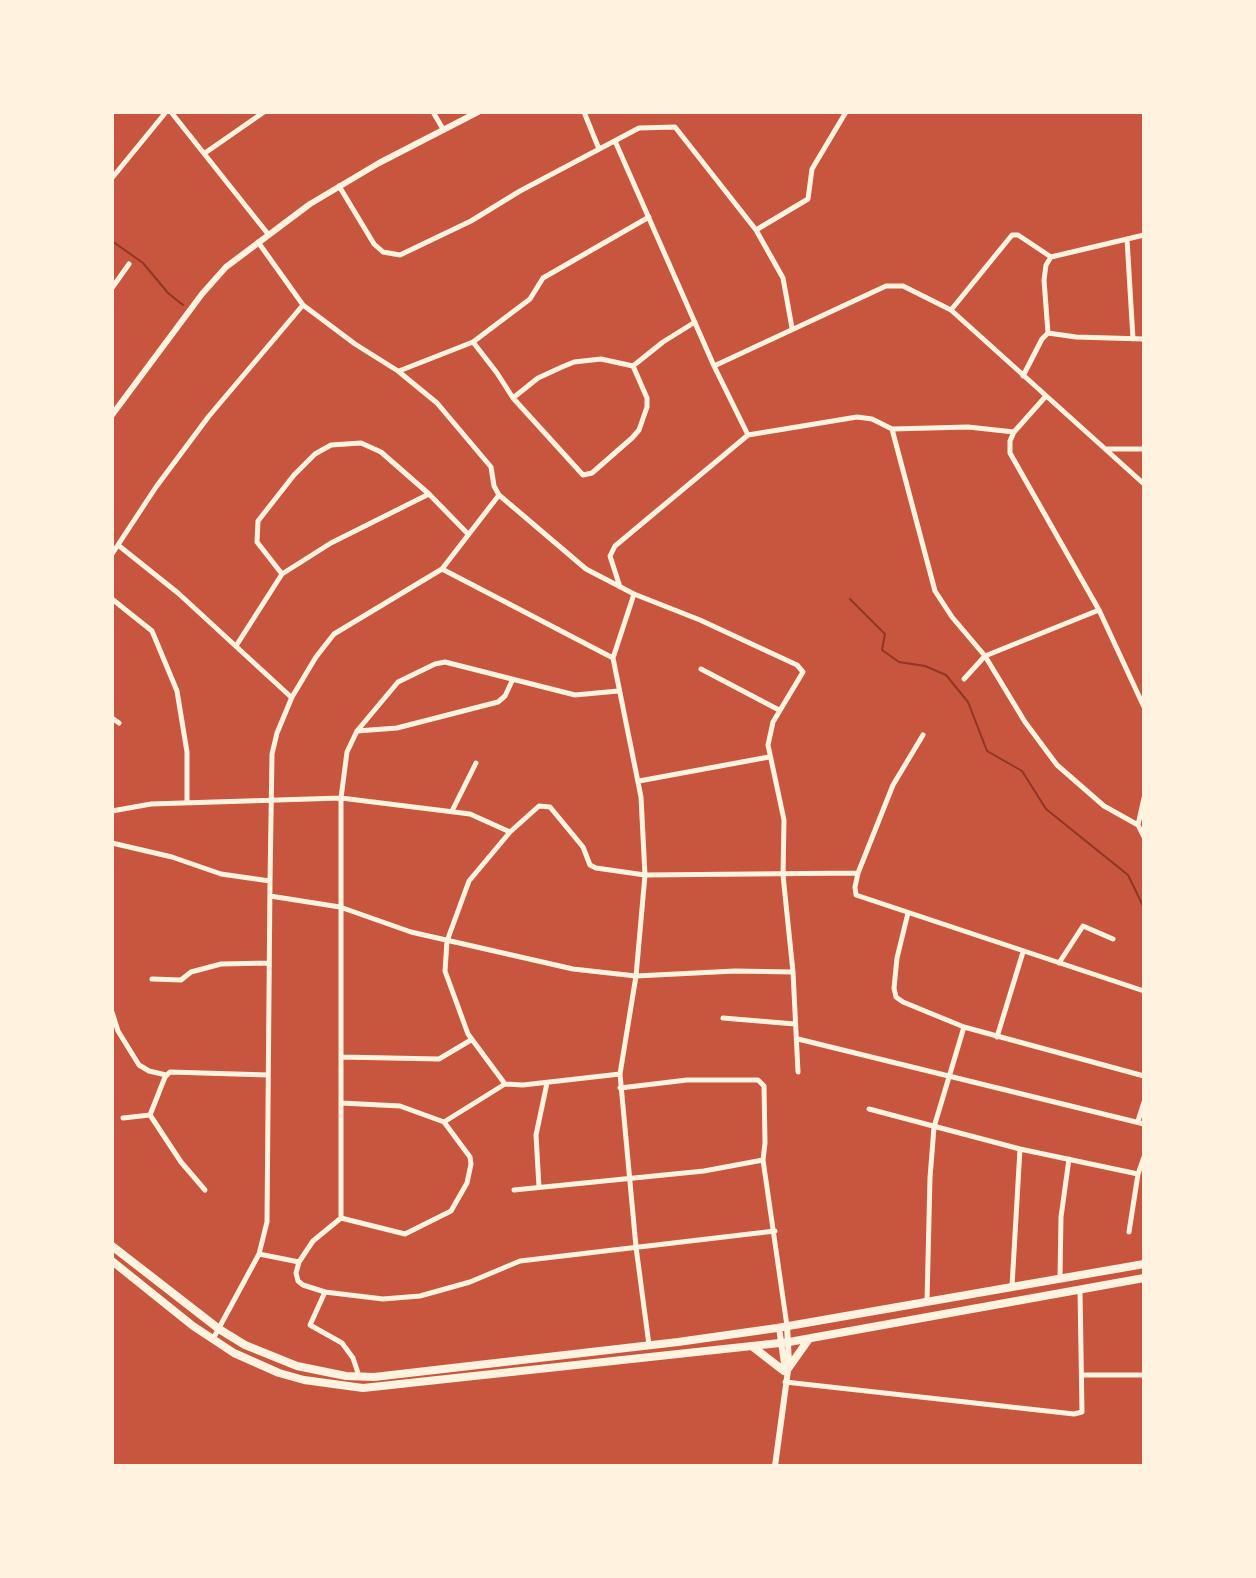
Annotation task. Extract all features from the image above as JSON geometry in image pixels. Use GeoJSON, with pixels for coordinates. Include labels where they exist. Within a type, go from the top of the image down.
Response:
{"type":"FeatureCollection","features":[{"type":"Feature","properties":{"kind":"highway"},"geometry":{"type":"LineString","coordinates":[[112,1246],[219,1329],[245,1345],[297,1366],[359,1376],[410,1374],[783,1326],[1144,1264]]}},
{"type":"Feature","properties":{"kind":"highway"},"geometry":{"type":"LineString","coordinates":[[112,1261],[212,1340],[279,1373],[334,1386],[363,1388],[785,1343],[1144,1278]]}},
{"type":"Feature","properties":{"kind":"highway"},"geometry":{"type":"LineString","coordinates":[[753,1346],[786,1374],[809,1339]]}},
{"type":"Feature","properties":{"kind":"street"},"geometry":{"type":"LineString","coordinates":[[112,178],[169,112],[268,234]]}},
{"type":"Feature","properties":{"kind":"street"},"geometry":{"type":"LineString","coordinates":[[205,153],[264,112]]}},
{"type":"Feature","properties":{"kind":"street"},"geometry":{"type":"LineString","coordinates":[[433,112],[443,129]]}},
{"type":"Feature","properties":{"kind":"street"},"geometry":{"type":"LineString","coordinates":[[112,415],[218,275],[268,234],[339,186],[478,112]]}},
{"type":"Feature","properties":{"kind":"street"},"geometry":{"type":"LineString","coordinates":[[584,112],[599,149]]}},
{"type":"Feature","properties":{"kind":"street"},"geometry":{"type":"LineString","coordinates":[[756,230],[808,199],[812,169],[846,112]]}},
{"type":"Feature","properties":{"kind":"street"},"geometry":{"type":"LineString","coordinates":[[339,186],[378,248],[400,255],[471,221],[520,191],[639,128],[675,127],[756,230],[783,278],[792,328]]}},
{"type":"Feature","properties":{"kind":"street"},"geometry":{"type":"LineString","coordinates":[[615,141],[714,366],[748,435]]}},
{"type":"Feature","properties":{"kind":"street"},"geometry":{"type":"LineString","coordinates":[[398,371],[473,342],[530,299],[543,278],[649,217]]}},
{"type":"Feature","properties":{"kind":"street"},"geometry":{"type":"LineString","coordinates":[[951,310],[1012,235],[1018,235],[1051,257]]}},
{"type":"Feature","properties":{"kind":"street"},"geometry":{"type":"LineString","coordinates":[[1023,376],[1048,333],[1044,280],[1046,265],[1051,257],[1144,235]]}},
{"type":"Feature","properties":{"kind":"street"},"geometry":{"type":"LineString","coordinates":[[1127,239],[1133,339]]}},
{"type":"Feature","properties":{"kind":"street"},"geometry":{"type":"LineString","coordinates":[[258,242],[303,305],[433,398],[491,467],[499,495],[577,562],[620,588],[700,620],[797,665],[803,672],[770,731],[769,757],[784,820],[783,875],[793,972],[798,1072]]}},
{"type":"Feature","properties":{"kind":"street"},"geometry":{"type":"LineString","coordinates":[[112,288],[129,264]]}},
{"type":"Feature","properties":{"kind":"street"},"geometry":{"type":"LineString","coordinates":[[714,366],[886,286],[903,286],[951,310],[1144,484]]}},
{"type":"Feature","properties":{"kind":"street"},"geometry":{"type":"LineString","coordinates":[[112,554],[209,416],[303,305]]}},
{"type":"Feature","properties":{"kind":"street"},"geometry":{"type":"LineString","coordinates":[[513,398],[538,378],[574,362],[601,359],[633,366],[695,322]]}},
{"type":"Feature","properties":{"kind":"street"},"geometry":{"type":"LineString","coordinates":[[1048,333],[1144,339]]}},
{"type":"Feature","properties":{"kind":"street"},"geometry":{"type":"LineString","coordinates":[[473,342],[513,398],[579,472],[587,475],[632,438],[645,418],[647,398],[633,366]]}},
{"type":"Feature","properties":{"kind":"street"},"geometry":{"type":"LineString","coordinates":[[1046,396],[1014,432],[1010,441],[1015,462],[1099,610],[1144,707]]}},
{"type":"Feature","properties":{"kind":"street"},"geometry":{"type":"LineString","coordinates":[[620,588],[610,556],[615,546],[748,435],[857,417],[872,419],[892,429],[968,427],[1014,432]]}},
{"type":"Feature","properties":{"kind":"street"},"geometry":{"type":"LineString","coordinates":[[892,429],[931,584],[952,617],[985,656],[1025,722],[1057,765],[1104,806],[1138,825],[1144,837]]}},
{"type":"Feature","properties":{"kind":"street"},"geometry":{"type":"LineString","coordinates":[[282,574],[257,542],[258,521],[294,475],[323,449],[348,442],[374,447],[429,494],[468,534]]}},
{"type":"Feature","properties":{"kind":"street"},"geometry":{"type":"LineString","coordinates":[[1105,449],[1144,449]]}},
{"type":"Feature","properties":{"kind":"street"},"geometry":{"type":"LineString","coordinates":[[236,646],[282,574],[331,543],[429,494]]}},
{"type":"Feature","properties":{"kind":"street"},"geometry":{"type":"LineString","coordinates":[[212,1340],[259,1254],[267,1222],[274,745],[292,697],[334,634],[442,569],[499,495]]}},
{"type":"Feature","properties":{"kind":"street"},"geometry":{"type":"LineString","coordinates":[[118,545],[178,593],[292,697]]}},
{"type":"Feature","properties":{"kind":"street"},"geometry":{"type":"LineString","coordinates":[[442,569],[613,658]]}},
{"type":"Feature","properties":{"kind":"street"},"geometry":{"type":"LineString","coordinates":[[634,594],[613,658],[639,781],[645,875],[636,976],[620,1088],[649,1345]]}},
{"type":"Feature","properties":{"kind":"street"},"geometry":{"type":"LineString","coordinates":[[112,599],[152,631],[177,691],[187,752],[187,802]]}},
{"type":"Feature","properties":{"kind":"street"},"geometry":{"type":"LineString","coordinates":[[964,679],[985,656],[1099,610]]}},
{"type":"Feature","properties":{"kind":"street"},"geometry":{"type":"LineString","coordinates":[[341,1218],[341,798],[347,752],[357,731],[398,682],[435,664],[455,663],[512,681],[575,695],[618,691]]}},
{"type":"Feature","properties":{"kind":"street"},"geometry":{"type":"LineString","coordinates":[[701,669],[779,710]]}},
{"type":"Feature","properties":{"kind":"street"},"geometry":{"type":"LineString","coordinates":[[357,731],[397,728],[498,702],[505,696],[512,681]]}},
{"type":"Feature","properties":{"kind":"street"},"geometry":{"type":"LineString","coordinates":[[112,718],[119,723]]}},
{"type":"Feature","properties":{"kind":"street"},"geometry":{"type":"LineString","coordinates":[[923,735],[893,785],[858,873],[856,895],[1144,991]]}},
{"type":"Feature","properties":{"kind":"street"},"geometry":{"type":"LineString","coordinates":[[639,781],[769,757]]}},
{"type":"Feature","properties":{"kind":"street"},"geometry":{"type":"LineString","coordinates":[[452,811],[476,763]]}},
{"type":"Feature","properties":{"kind":"street"},"geometry":{"type":"LineString","coordinates":[[112,811],[151,804],[341,798],[476,815],[510,832]]}},
{"type":"Feature","properties":{"kind":"street"},"geometry":{"type":"LineString","coordinates":[[1138,825],[1144,798]]}},
{"type":"Feature","properties":{"kind":"street"},"geometry":{"type":"LineString","coordinates":[[505,1084],[471,1040],[445,971],[447,941],[469,881],[510,832],[539,806],[548,805],[583,847],[592,866],[645,875],[858,873]]}},
{"type":"Feature","properties":{"kind":"street"},"geometry":{"type":"LineString","coordinates":[[112,843],[172,857],[221,874],[270,881]]}},
{"type":"Feature","properties":{"kind":"street"},"geometry":{"type":"LineString","coordinates":[[270,896],[340,907],[447,941],[573,969],[636,976],[724,971],[793,972]]}},
{"type":"Feature","properties":{"kind":"street"},"geometry":{"type":"LineString","coordinates":[[908,913],[897,958],[894,993],[903,1002],[964,1027],[1144,1076]]}},
{"type":"Feature","properties":{"kind":"street"},"geometry":{"type":"LineString","coordinates":[[1059,963],[1083,926],[1113,939]]}},
{"type":"Feature","properties":{"kind":"street"},"geometry":{"type":"LineString","coordinates":[[997,1037],[1023,952]]}},
{"type":"Feature","properties":{"kind":"street"},"geometry":{"type":"LineString","coordinates":[[152,979],[181,980],[191,972],[221,964],[269,963]]}},
{"type":"Feature","properties":{"kind":"street"},"geometry":{"type":"LineString","coordinates":[[112,1012],[118,1031],[139,1065],[166,1075]]}},
{"type":"Feature","properties":{"kind":"street"},"geometry":{"type":"LineString","coordinates":[[723,1018],[795,1024]]}},
{"type":"Feature","properties":{"kind":"street"},"geometry":{"type":"LineString","coordinates":[[927,1301],[934,1127],[964,1027]]}},
{"type":"Feature","properties":{"kind":"street"},"geometry":{"type":"LineString","coordinates":[[798,1039],[1141,1122],[1144,1102]]}},
{"type":"Feature","properties":{"kind":"street"},"geometry":{"type":"LineString","coordinates":[[341,1057],[439,1059],[471,1040]]}},
{"type":"Feature","properties":{"kind":"street"},"geometry":{"type":"LineString","coordinates":[[150,1115],[170,1072],[268,1075]]}},
{"type":"Feature","properties":{"kind":"street"},"geometry":{"type":"LineString","coordinates":[[444,1122],[505,1084],[547,1083],[620,1074]]}},
{"type":"Feature","properties":{"kind":"street"},"geometry":{"type":"LineString","coordinates":[[620,1088],[687,1080],[758,1080],[764,1086],[763,1160],[775,1231],[786,1374],[775,1466]]}},
{"type":"Feature","properties":{"kind":"street"},"geometry":{"type":"LineString","coordinates":[[539,1187],[536,1135],[547,1083]]}},
{"type":"Feature","properties":{"kind":"street"},"geometry":{"type":"LineString","coordinates":[[341,1103],[400,1106],[444,1122],[470,1157],[471,1164],[467,1183],[451,1211],[405,1234],[341,1218]]}},
{"type":"Feature","properties":{"kind":"street"},"geometry":{"type":"LineString","coordinates":[[869,1109],[1020,1149],[1138,1174]]}},
{"type":"Feature","properties":{"kind":"street"},"geometry":{"type":"LineString","coordinates":[[123,1118],[150,1115]]}},
{"type":"Feature","properties":{"kind":"street"},"geometry":{"type":"LineString","coordinates":[[150,1115],[181,1162],[205,1190]]}},
{"type":"Feature","properties":{"kind":"street"},"geometry":{"type":"LineString","coordinates":[[1012,1286],[1020,1149]]}},
{"type":"Feature","properties":{"kind":"street"},"geometry":{"type":"LineString","coordinates":[[1129,1232],[1138,1174],[1144,1157]]}},
{"type":"Feature","properties":{"kind":"street"},"geometry":{"type":"LineString","coordinates":[[1060,1277],[1061,1217],[1069,1159]]}},
{"type":"Feature","properties":{"kind":"street"},"geometry":{"type":"LineString","coordinates":[[514,1190],[704,1171],[763,1160]]}},
{"type":"Feature","properties":{"kind":"street"},"geometry":{"type":"LineString","coordinates":[[341,1218],[317,1237],[299,1262],[296,1273],[298,1281],[325,1292],[367,1299],[420,1296],[470,1282],[520,1261],[775,1231]]}},
{"type":"Feature","properties":{"kind":"street"},"geometry":{"type":"LineString","coordinates":[[259,1254],[299,1262]]}},
{"type":"Feature","properties":{"kind":"street"},"geometry":{"type":"LineString","coordinates":[[786,1374],[1074,1414],[1082,1412],[1080,1290]]}},
{"type":"Feature","properties":{"kind":"street"},"geometry":{"type":"LineString","coordinates":[[325,1292],[310,1325],[342,1343],[353,1358],[359,1376]]}},
{"type":"Feature","properties":{"kind":"street"},"geometry":{"type":"LineString","coordinates":[[1082,1375],[1144,1375]]}},
{"type":"Feature","properties":{"kind":"waterway"},"geometry":{"type":"LineString","coordinates":[[112,241],[143,263],[168,293],[183,305]]}},
{"type":"Feature","properties":{"kind":"waterway"},"geometry":{"type":"LineString","coordinates":[[850,599],[885,634],[882,650],[899,662],[925,666],[946,675],[968,702],[987,751],[1022,771],[1046,809],[1128,875],[1144,908]]}}]}
